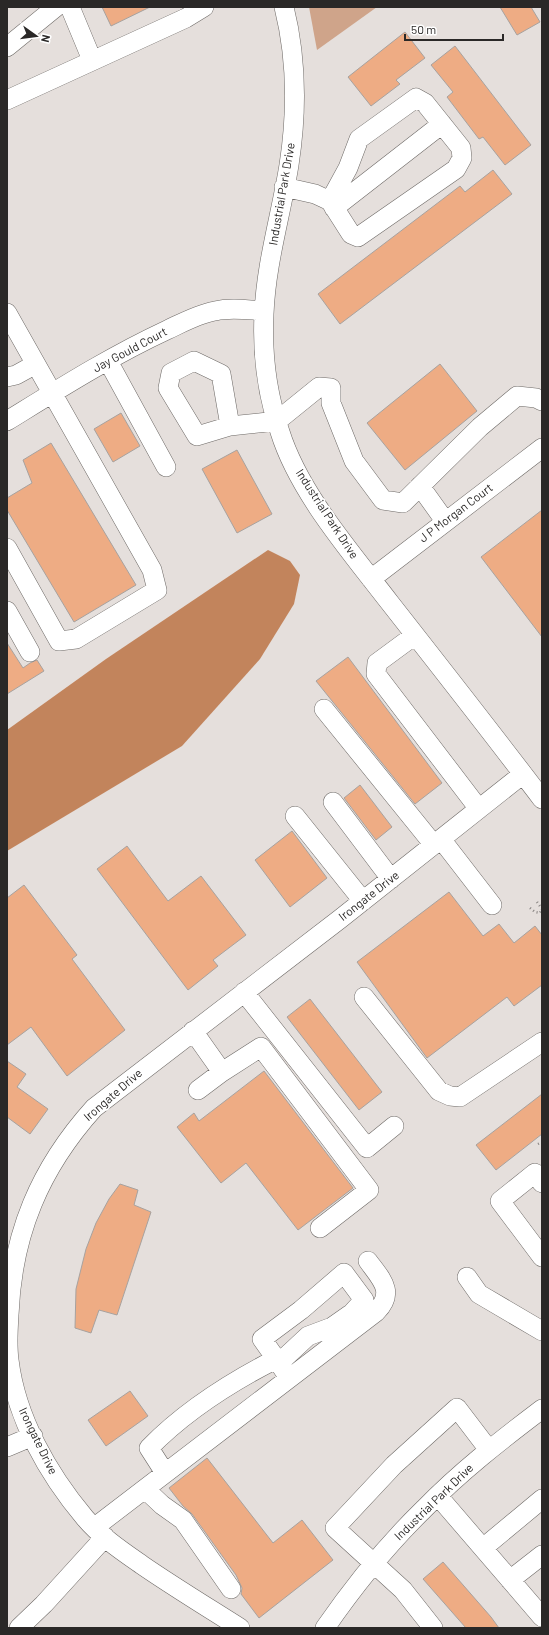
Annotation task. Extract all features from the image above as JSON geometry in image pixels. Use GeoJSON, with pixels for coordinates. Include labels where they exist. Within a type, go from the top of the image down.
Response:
{"type":"FeatureCollection","features":[{"type":"Feature","properties":{"kind":"street"},"geometry":{"type":"LineString","coordinates":[[7,47],[56,7]]}},
{"type":"Feature","properties":{"kind":"street"},"geometry":{"type":"LineString","coordinates":[[70,7],[92,60]]}},
{"type":"Feature","properties":{"kind":"street"},"geometry":{"type":"LineString","coordinates":[[7,100],[186,18],[204,7]]}},
{"type":"Feature","properties":{"kind":"street","name":"Industrial Park Drive"},"geometry":{"type":"LineString","coordinates":[[284,7],[290,38],[295,103],[289,166],[267,275],[263,340],[265,365],[280,433],[292,461],[307,489],[343,543],[542,799]]}},
{"type":"Feature","properties":{"kind":"street"},"geometry":{"type":"LineString","coordinates":[[284,187],[315,194],[332,204],[350,234],[358,237],[456,168],[462,158],[462,148],[425,103],[416,98],[359,139],[332,204]]}},
{"type":"Feature","properties":{"kind":"street"},"geometry":{"type":"LineString","coordinates":[[332,204],[442,124]]}},
{"type":"Feature","properties":{"kind":"street","name":"Jay Gould Court"},"geometry":{"type":"LineString","coordinates":[[7,421],[52,393],[154,336],[204,314],[230,309],[264,311]]}},
{"type":"Feature","properties":{"kind":"street"},"geometry":{"type":"LineString","coordinates":[[7,313],[152,570],[157,590],[76,639],[59,642],[7,548]]}},
{"type":"Feature","properties":{"kind":"street"},"geometry":{"type":"LineString","coordinates":[[108,361],[166,468]]}},
{"type":"Feature","properties":{"kind":"street"},"geometry":{"type":"LineString","coordinates":[[7,377],[16,375],[36,364]]}},
{"type":"Feature","properties":{"kind":"street"},"geometry":{"type":"LineString","coordinates":[[230,426],[277,420],[319,387],[331,388],[332,408],[354,461],[384,500],[404,503],[480,428],[517,396],[536,398],[542,401]]}},
{"type":"Feature","properties":{"kind":"street","name":"J P Morgan Court"},"geometry":{"type":"LineString","coordinates":[[371,579],[542,448]]}},
{"type":"Feature","properties":{"kind":"street"},"geometry":{"type":"LineString","coordinates":[[420,486],[445,521]]}},
{"type":"Feature","properties":{"kind":"street"},"geometry":{"type":"LineString","coordinates":[[7,611],[30,652]]}},
{"type":"Feature","properties":{"kind":"street"},"geometry":{"type":"LineString","coordinates":[[415,635],[377,663],[376,674],[479,809]]}},
{"type":"Feature","properties":{"kind":"street"},"geometry":{"type":"LineString","coordinates":[[324,709],[492,905]]}},
{"type":"Feature","properties":{"kind":"street","name":"Irongate Drive"},"geometry":{"type":"LineString","coordinates":[[240,1628],[178,1590],[122,1551],[100,1532],[68,1496],[51,1471],[33,1436],[18,1400],[9,1359],[8,1332],[11,1280],[21,1235],[43,1178],[65,1143],[94,1108],[363,901],[523,774]]}},
{"type":"Feature","properties":{"kind":"street"},"geometry":{"type":"LineString","coordinates":[[333,802],[391,879]]}},
{"type":"Feature","properties":{"kind":"street"},"geometry":{"type":"LineString","coordinates":[[295,816],[363,901]]}},
{"type":"Feature","properties":{"kind":"street"},"geometry":{"type":"LineString","coordinates":[[244,992],[367,1148],[394,1126]]}},
{"type":"Feature","properties":{"kind":"street"},"geometry":{"type":"LineString","coordinates":[[364,997],[439,1091],[450,1096],[460,1097],[542,1042]]}},
{"type":"Feature","properties":{"kind":"street"},"geometry":{"type":"LineString","coordinates":[[193,1031],[222,1072]]}},
{"type":"Feature","properties":{"kind":"street"},"geometry":{"type":"LineString","coordinates":[[198,1090],[222,1072],[261,1047],[369,1190],[320,1228]]}},
{"type":"Feature","properties":{"kind":"street"},"geometry":{"type":"LineString","coordinates":[[542,1183],[535,1173],[500,1202],[542,1257]]}},
{"type":"Feature","properties":{"kind":"street"},"geometry":{"type":"LineString","coordinates":[[164,1473],[149,1448],[192,1410],[253,1370],[281,1366],[383,1305],[386,1291],[383,1281],[368,1261]]}},
{"type":"Feature","properties":{"kind":"street"},"geometry":{"type":"LineString","coordinates":[[18,1628],[58,1590],[100,1532],[145,1489],[281,1366],[308,1336],[332,1327],[352,1313],[364,1300],[344,1273],[301,1310],[262,1339],[281,1366]]}},
{"type":"Feature","properties":{"kind":"street"},"geometry":{"type":"LineString","coordinates":[[467,1277],[479,1294],[542,1331]]}},
{"type":"Feature","properties":{"kind":"street"},"geometry":{"type":"LineString","coordinates":[[432,1628],[403,1590],[335,1528],[394,1465],[457,1408],[489,1450]]}},
{"type":"Feature","properties":{"kind":"street","name":"Industrial Park Drive"},"geometry":{"type":"LineString","coordinates":[[325,1628],[346,1598],[414,1519],[489,1450],[542,1409]]}},
{"type":"Feature","properties":{"kind":"street"},"geometry":{"type":"LineString","coordinates":[[7,1447],[33,1436]]}},
{"type":"Feature","properties":{"kind":"street"},"geometry":{"type":"LineString","coordinates":[[145,1489],[162,1505],[183,1520],[231,1589]]}},
{"type":"Feature","properties":{"kind":"street"},"geometry":{"type":"LineString","coordinates":[[438,1496],[541,1614]]}},
{"type":"Feature","properties":{"kind":"street"},"geometry":{"type":"LineString","coordinates":[[483,1548],[542,1499]]}},
{"type":"Feature","properties":{"kind":"street"},"geometry":{"type":"LineString","coordinates":[[510,1580],[542,1555]]}},
{"type":"Feature","properties":{"kind":"path"},"geometry":{"type":"LineString","coordinates":[[530,908],[541,914],[542,909],[537,902]]}},
{"type":"Feature","properties":{"kind":"path"},"geometry":{"type":"LineString","coordinates":[[538,1144],[542,1142]]}},
{"type":"Feature","properties":{"kind":"shaded area"},"geometry":{"type":"Polygon","coordinates":[[[309,7],[377,7],[317,50],[309,7]]]}},
{"type":"Feature","properties":{"kind":"shaded area"},"geometry":{"type":"Polygon","coordinates":[[[268,550],[290,561],[300,575],[294,604],[260,659],[182,746],[7,851],[7,730],[106,659],[268,550]]]}},
{"type":"Feature","properties":{"kind":"building"},"geometry":{"type":"Polygon","coordinates":[[[102,7],[150,7],[111,26],[102,7]]]}},
{"type":"Feature","properties":{"kind":"building"},"geometry":{"type":"Polygon","coordinates":[[[500,7],[531,7],[540,22],[517,35],[500,7]]]}},
{"type":"Feature","properties":{"kind":"building"},"geometry":{"type":"Polygon","coordinates":[[[405,32],[425,58],[396,80],[400,84],[371,106],[348,77],[405,32]]]}},
{"type":"Feature","properties":{"kind":"building"},"geometry":{"type":"Polygon","coordinates":[[[455,46],[531,145],[505,165],[483,137],[479,139],[447,97],[453,92],[431,65],[455,46]]]}},
{"type":"Feature","properties":{"kind":"building"},"geometry":{"type":"Polygon","coordinates":[[[493,170],[512,194],[340,324],[318,294],[460,186],[465,192],[493,170]]]}},
{"type":"Feature","properties":{"kind":"building"},"geometry":{"type":"Polygon","coordinates":[[[440,364],[477,411],[405,470],[367,423],[440,364]]]}},
{"type":"Feature","properties":{"kind":"building"},"geometry":{"type":"Polygon","coordinates":[[[121,413],[140,446],[113,462],[94,429],[121,413]]]}},
{"type":"Feature","properties":{"kind":"building"},"geometry":{"type":"Polygon","coordinates":[[[51,443],[136,585],[74,622],[7,510],[7,498],[32,483],[23,460],[51,443]]]}},
{"type":"Feature","properties":{"kind":"building"},"geometry":{"type":"Polygon","coordinates":[[[237,450],[272,514],[237,533],[202,469],[237,450]]]}},
{"type":"Feature","properties":{"kind":"building"},"geometry":{"type":"Polygon","coordinates":[[[542,510],[542,637],[481,557],[542,510]]]}},
{"type":"Feature","properties":{"kind":"building"},"geometry":{"type":"Polygon","coordinates":[[[7,643],[23,668],[37,660],[44,671],[7,694],[7,643]]]}},
{"type":"Feature","properties":{"kind":"building"},"geometry":{"type":"Polygon","coordinates":[[[348,657],[442,783],[415,804],[316,681],[348,657]]]}},
{"type":"Feature","properties":{"kind":"building"},"geometry":{"type":"Polygon","coordinates":[[[360,785],[392,827],[376,840],[344,798],[360,785]]]}},
{"type":"Feature","properties":{"kind":"building"},"geometry":{"type":"Polygon","coordinates":[[[292,831],[327,878],[290,907],[255,860],[292,831]]]}},
{"type":"Feature","properties":{"kind":"building"},"geometry":{"type":"Polygon","coordinates":[[[127,846],[168,901],[201,876],[246,935],[213,960],[218,966],[188,990],[97,869],[127,846]]]}},
{"type":"Feature","properties":{"kind":"building"},"geometry":{"type":"Polygon","coordinates":[[[24,885],[77,955],[72,959],[125,1030],[67,1076],[31,1027],[7,1045],[7,898],[24,885]]]}},
{"type":"Feature","properties":{"kind":"building"},"geometry":{"type":"Polygon","coordinates":[[[449,892],[483,936],[499,924],[514,943],[535,926],[542,935],[542,985],[514,1006],[507,997],[427,1058],[357,962],[449,892]]]}},
{"type":"Feature","properties":{"kind":"building"},"geometry":{"type":"Polygon","coordinates":[[[310,999],[382,1092],[359,1110],[287,1017],[310,999]]]}},
{"type":"Feature","properties":{"kind":"building"},"geometry":{"type":"Polygon","coordinates":[[[7,1061],[26,1074],[17,1087],[48,1109],[30,1134],[7,1117],[7,1061]]]}},
{"type":"Feature","properties":{"kind":"building"},"geometry":{"type":"Polygon","coordinates":[[[264,1071],[353,1188],[298,1230],[246,1163],[221,1183],[177,1127],[194,1113],[199,1121],[264,1071]]]}},
{"type":"Feature","properties":{"kind":"building"},"geometry":{"type":"Polygon","coordinates":[[[542,1094],[542,1134],[496,1170],[476,1145],[542,1094]]]}},
{"type":"Feature","properties":{"kind":"building"},"geometry":{"type":"Polygon","coordinates":[[[120,1184],[138,1190],[134,1205],[151,1212],[117,1315],[99,1310],[91,1333],[75,1328],[76,1289],[86,1249],[96,1223],[109,1199],[120,1184]]]}},
{"type":"Feature","properties":{"kind":"building"},"geometry":{"type":"Polygon","coordinates":[[[130,1391],[148,1416],[106,1446],[88,1420],[130,1391]]]}},
{"type":"Feature","properties":{"kind":"building"},"geometry":{"type":"Polygon","coordinates":[[[207,1458],[273,1543],[302,1520],[333,1560],[259,1618],[241,1594],[242,1588],[236,1575],[192,1514],[183,1506],[169,1488],[207,1458]]]}},
{"type":"Feature","properties":{"kind":"building"},"geometry":{"type":"Polygon","coordinates":[[[443,1562],[499,1628],[466,1628],[423,1579],[443,1562]]]}}]}
